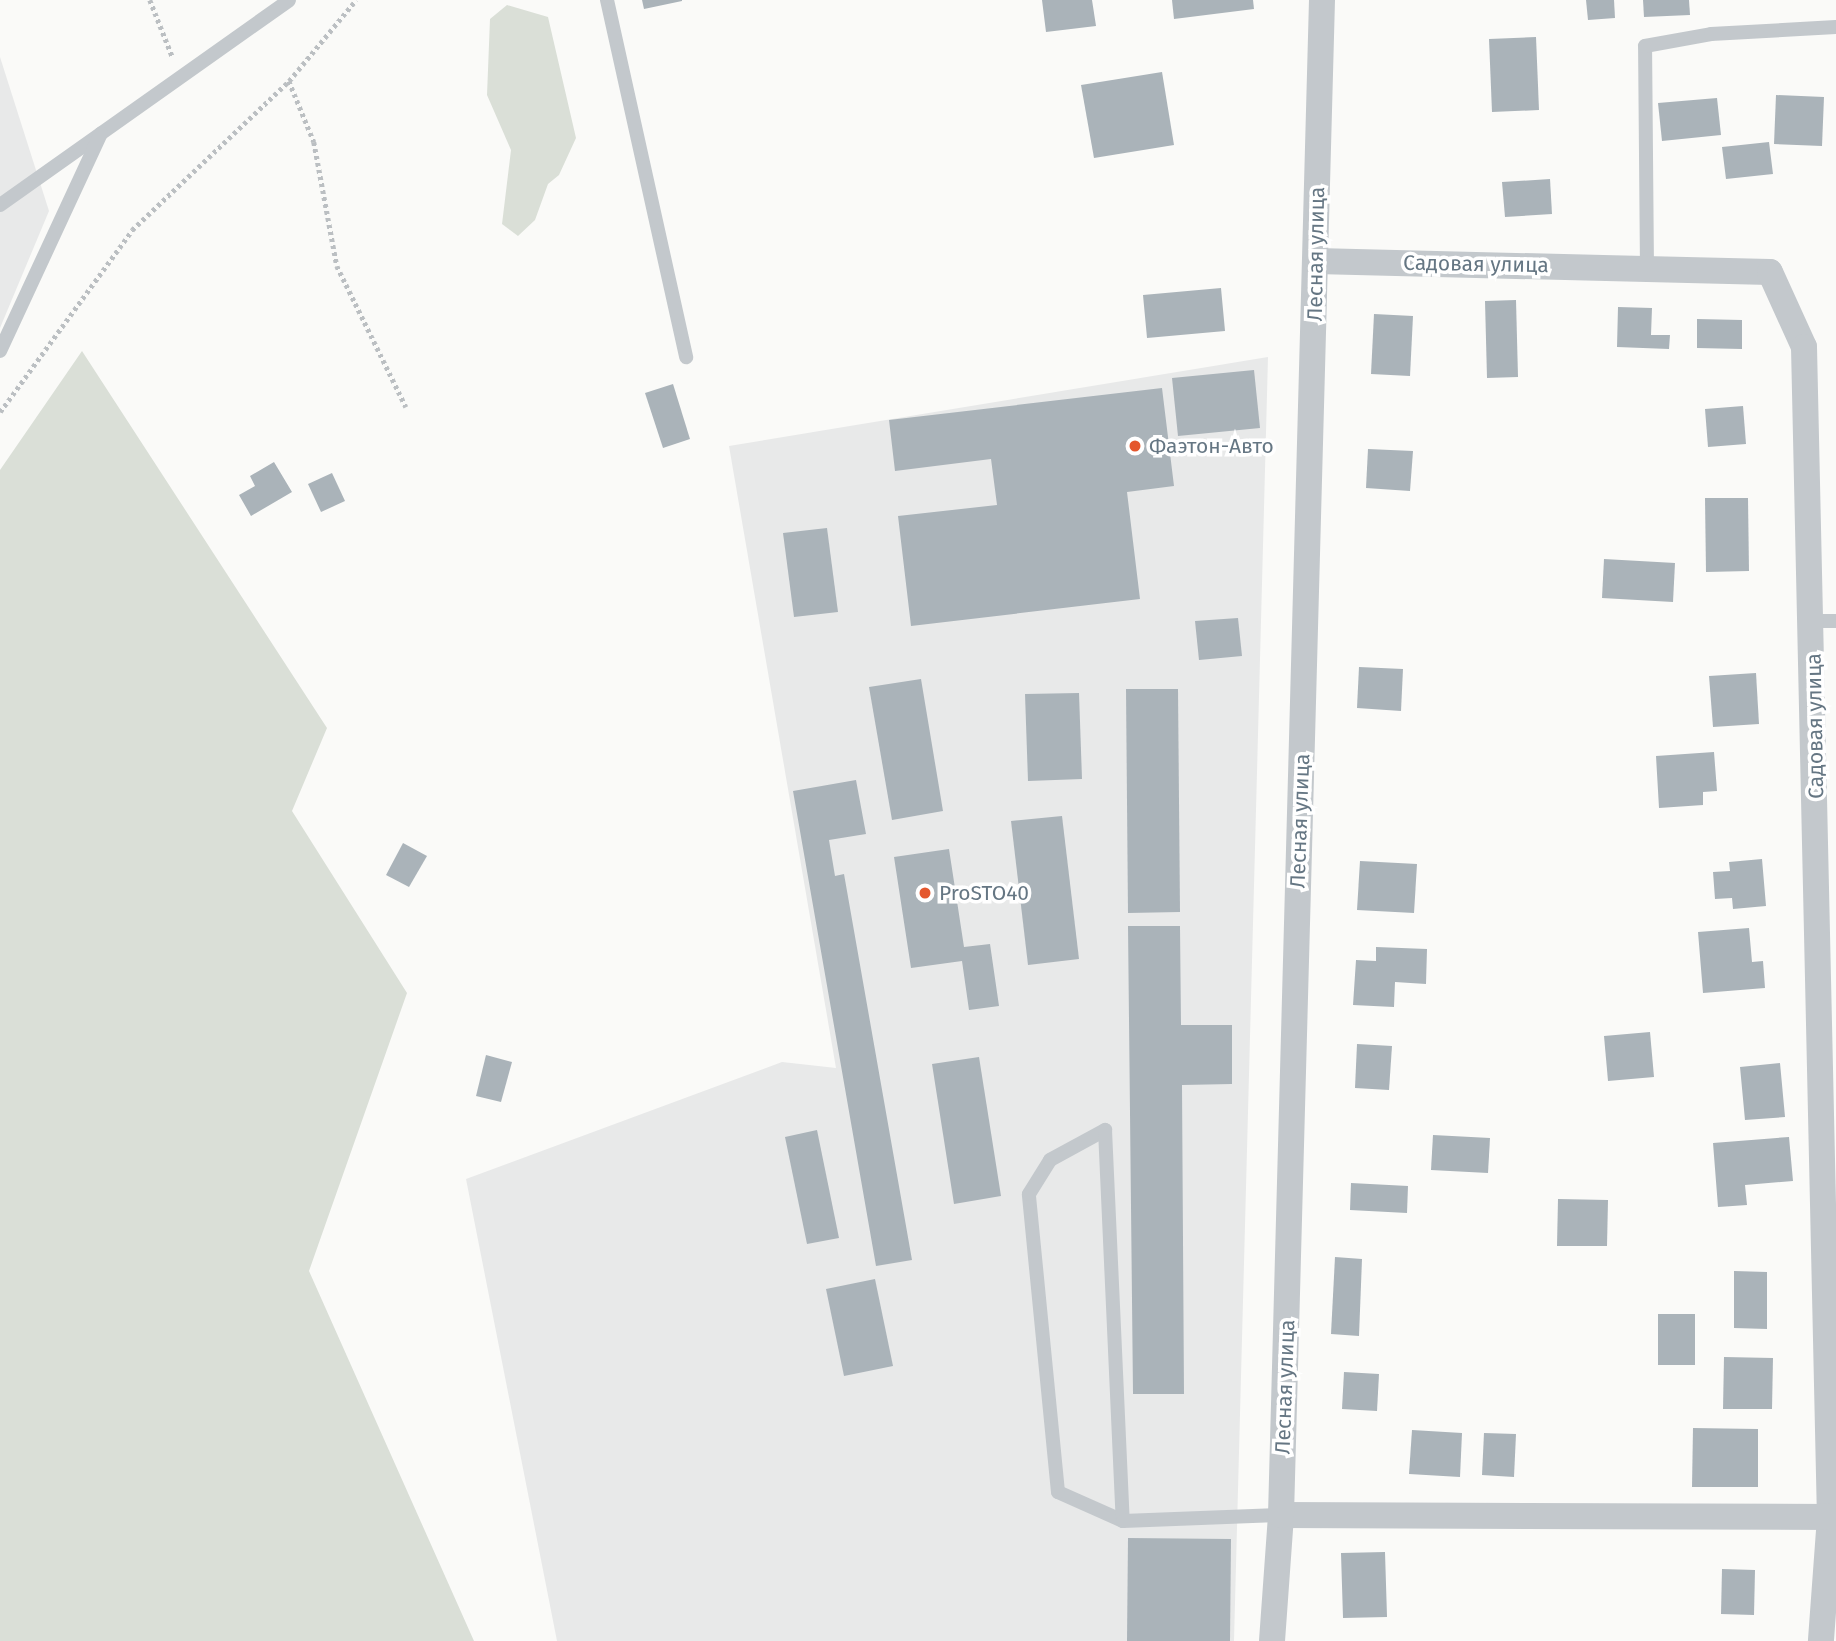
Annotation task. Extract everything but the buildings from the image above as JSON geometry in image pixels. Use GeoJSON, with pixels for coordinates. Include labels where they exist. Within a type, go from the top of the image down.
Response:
{"type":"FeatureCollection","features":[{"type":"Feature","properties":{"kind":"street","name":"Лесная улица"},"geometry":{"type":"LineString","coordinates":[[1272,1641],[1281,1515],[1322,0]]}},
{"type":"Feature","properties":{"kind":"street","name":"Садовая улица"},"geometry":{"type":"LineString","coordinates":[[1316,261],[1770,272],[1804,347],[1824,621],[1833,1517],[1821,1641]]}},
{"type":"Feature","properties":{"kind":"street"},"geometry":{"type":"LineString","coordinates":[[1281,1515],[1833,1517]]}},
{"type":"Feature","properties":{"kind":"lane"},"geometry":{"type":"LineString","coordinates":[[0,205],[103,128],[289,0]]}},
{"type":"Feature","properties":{"kind":"lane"},"geometry":{"type":"LineString","coordinates":[[607,0],[686,357]]}},
{"type":"Feature","properties":{"kind":"lane"},"geometry":{"type":"LineString","coordinates":[[1647,269],[1645,46],[1711,34],[1836,27]]}},
{"type":"Feature","properties":{"kind":"lane"},"geometry":{"type":"LineString","coordinates":[[2,345],[103,128]]}},
{"type":"Feature","properties":{"kind":"lane"},"geometry":{"type":"LineString","coordinates":[[1123,1521],[1105,1130],[1051,1160],[1029,1194],[1058,1492],[1123,1521],[1281,1515]]}},
{"type":"Feature","properties":{"kind":"path"},"geometry":{"type":"LineString","coordinates":[[150,0],[180,75]]}},
{"type":"Feature","properties":{"kind":"path"},"geometry":{"type":"LineString","coordinates":[[0,412],[132,230],[289,81],[356,0]]}},
{"type":"Feature","properties":{"kind":"path"},"geometry":{"type":"LineString","coordinates":[[289,81],[314,142],[337,266],[406,407]]}},
{"type":"Feature","properties":{"kind":"shaded area"},"geometry":{"type":"Polygon","coordinates":[[[507,5],[548,17],[576,138],[559,175],[548,184],[535,220],[518,236],[502,224],[511,150],[487,95],[490,19],[507,5]]]}},
{"type":"Feature","properties":{"kind":"shaded area"},"geometry":{"type":"Polygon","coordinates":[[[0,57],[49,211],[0,328],[0,57]]]}},
{"type":"Feature","properties":{"kind":"shaded area"},"geometry":{"type":"Polygon","coordinates":[[[82,351],[327,728],[292,811],[407,993],[309,1271],[474,1641],[0,1641],[0,470],[82,351]]]}},
{"type":"Feature","properties":{"kind":"shaded area"},"geometry":{"type":"Polygon","coordinates":[[[1268,357],[1234,1641],[557,1641],[466,1179],[782,1062],[836,1068],[729,446],[1268,357]]]}},
{"type":"Feature","properties":{"kind":"place","name":"Фаэтон-Авто"},"geometry":{"type":"Point","coordinates":[1135,446]}},
{"type":"Feature","properties":{"kind":"place","name":"ProSTO40"},"geometry":{"type":"Point","coordinates":[925,893]}}]}
